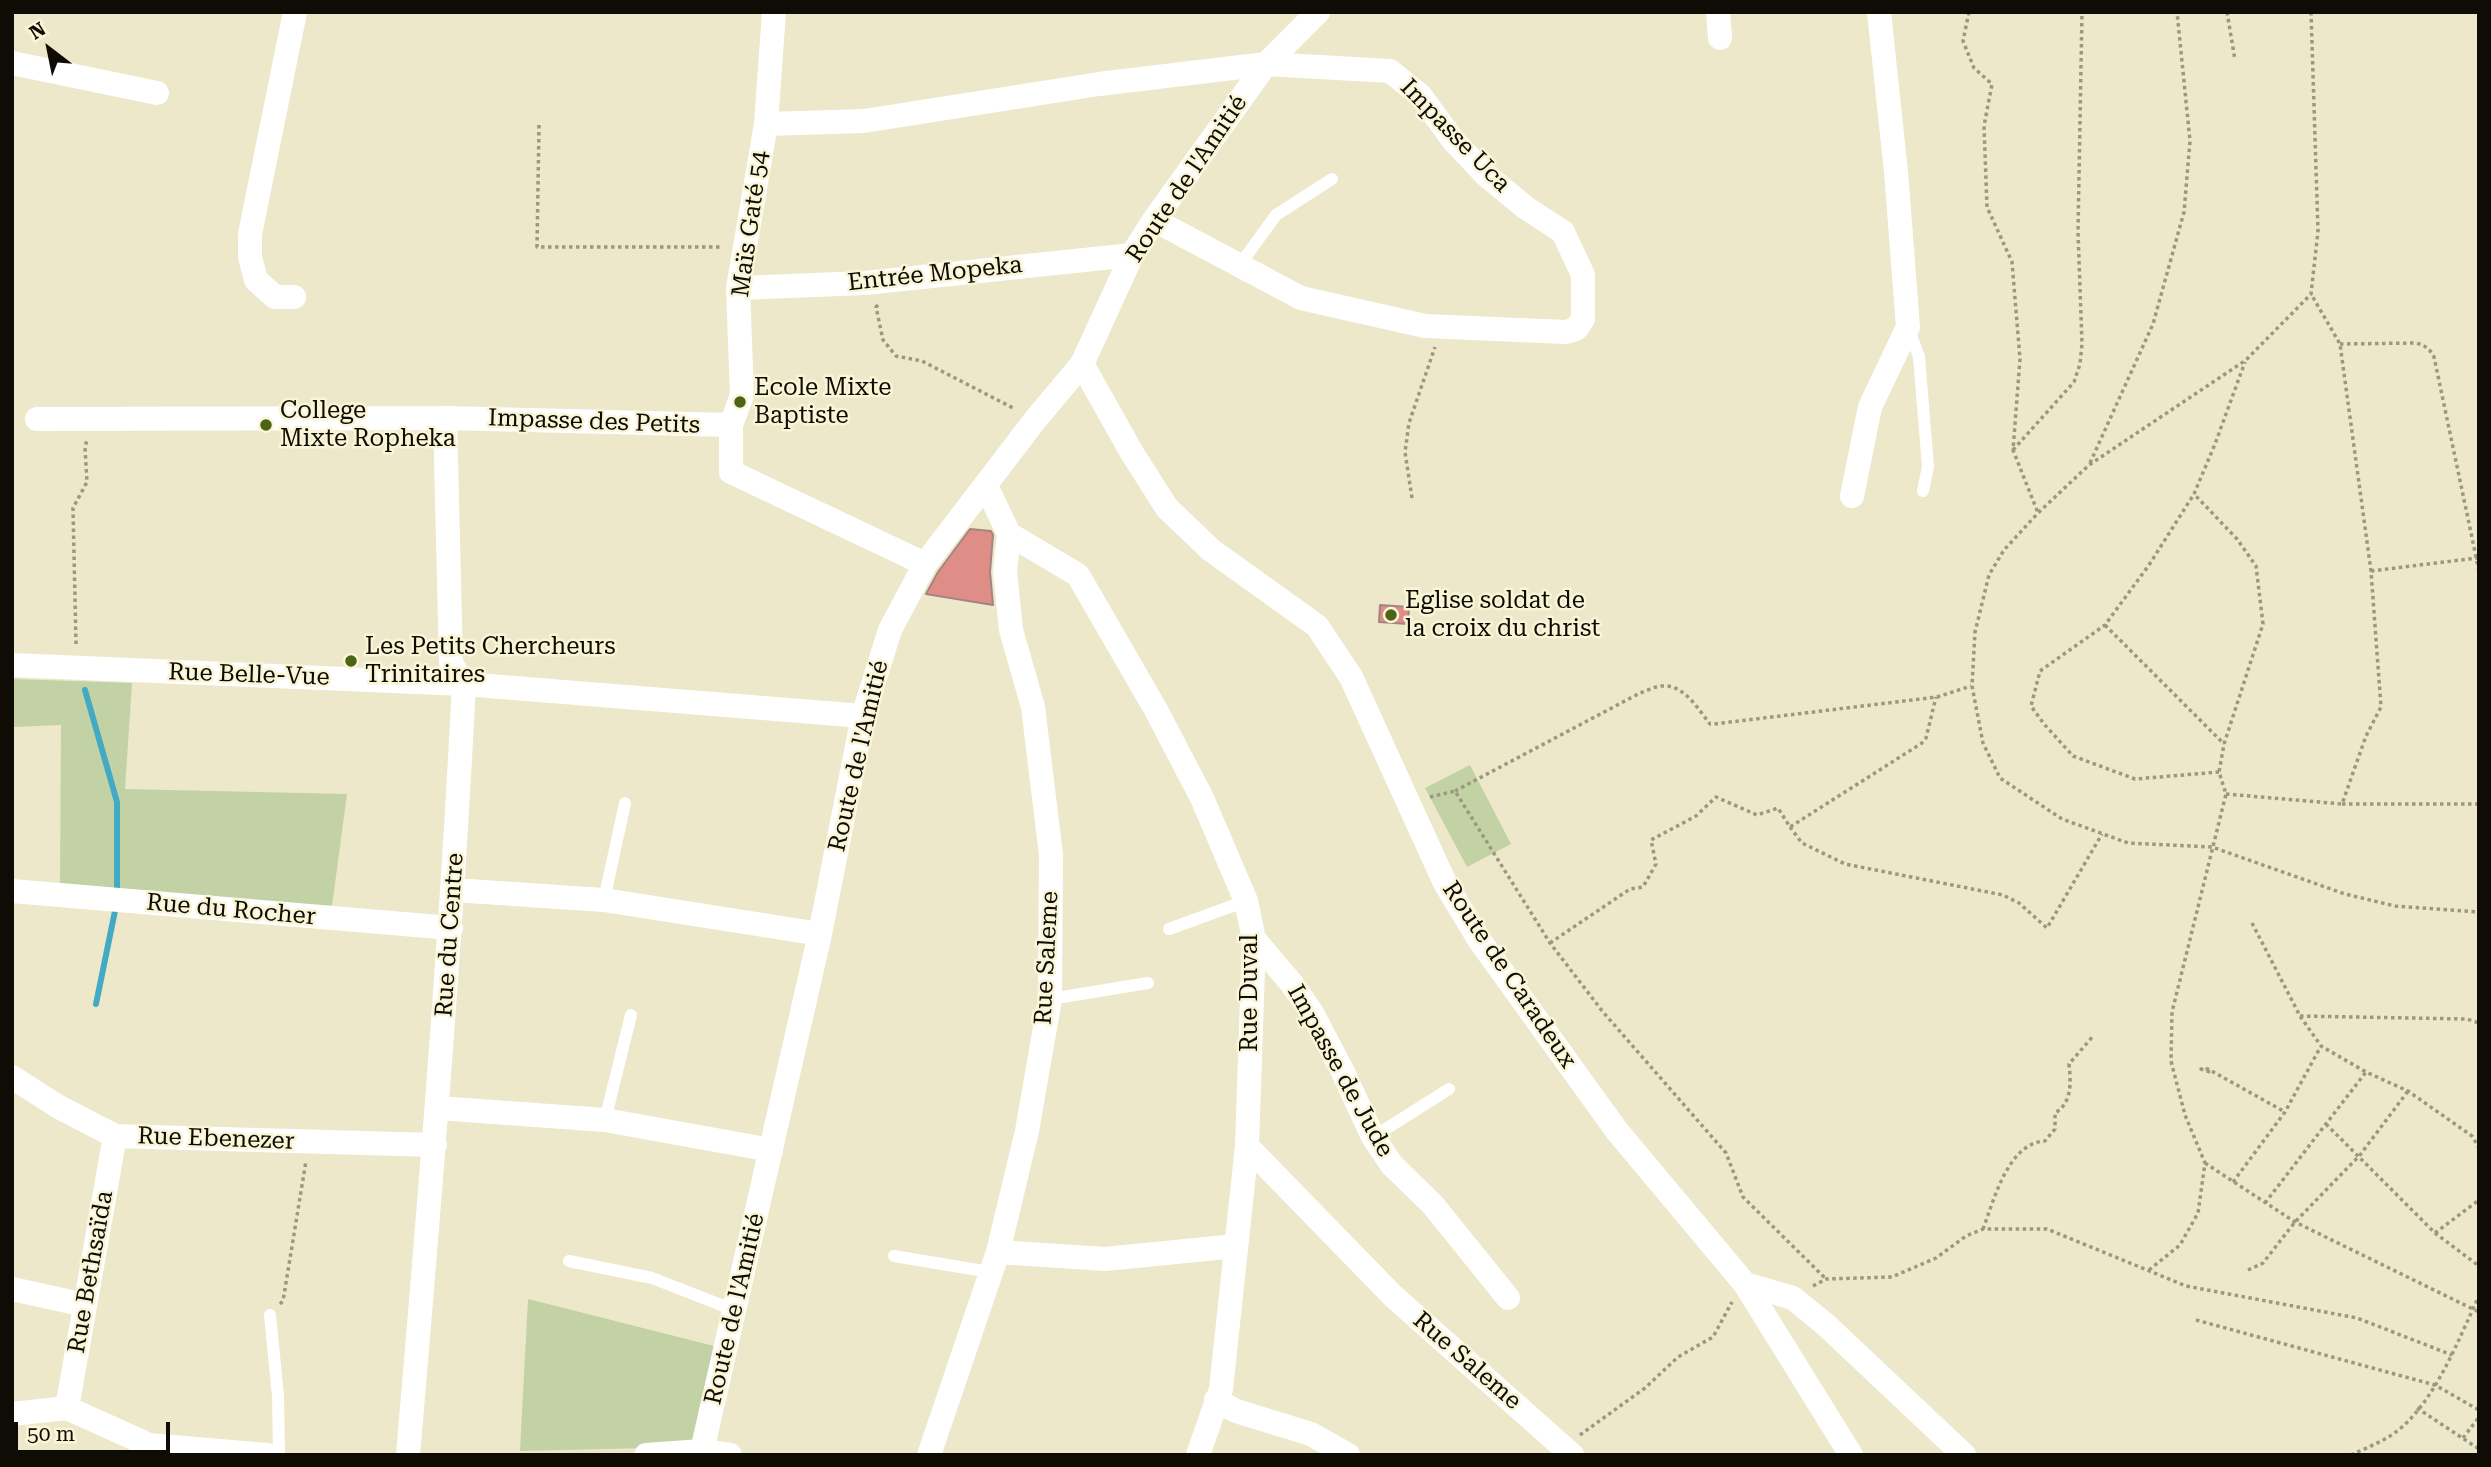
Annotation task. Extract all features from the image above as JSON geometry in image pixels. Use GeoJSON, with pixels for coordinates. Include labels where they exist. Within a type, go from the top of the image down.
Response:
{"type":"FeatureCollection","features":[{"type":"Feature","properties":{"kind":"street"},"geometry":{"type":"LineString","coordinates":[[294,297],[275,297],[256,280],[250,257],[250,234],[295,12]]}},
{"type":"Feature","properties":{"kind":"street","name":"Maïs Gaté 54"},"geometry":{"type":"LineString","coordinates":[[774,12],[766,124],[738,288],[742,395],[731,425],[731,471],[925,564]]}},
{"type":"Feature","properties":{"kind":"street","name":"Route de l'Amitié"},"geometry":{"type":"LineString","coordinates":[[701,1453],[820,933],[863,716],[890,630],[925,564],[1035,420],[1082,364],[1132,255],[1223,120],[1266,64],[1318,12]]}},
{"type":"Feature","properties":{"kind":"street"},"geometry":{"type":"LineString","coordinates":[[1718,12],[1720,38]]}},
{"type":"Feature","properties":{"kind":"street"},"geometry":{"type":"LineString","coordinates":[[1852,495],[1870,407],[1908,327],[1896,172],[1879,12]]}},
{"type":"Feature","properties":{"kind":"street"},"geometry":{"type":"LineString","coordinates":[[12,63],[157,93]]}},
{"type":"Feature","properties":{"kind":"street"},"geometry":{"type":"LineString","coordinates":[[766,124],[864,121],[1099,84],[1266,64]]}},
{"type":"Feature","properties":{"kind":"street","name":"Impasse Uca"},"geometry":{"type":"LineString","coordinates":[[1266,64],[1391,71],[1419,95],[1453,140],[1486,175],[1526,208],[1563,232],[1583,275],[1583,318],[1576,329],[1566,332],[1441,328]]}},
{"type":"Feature","properties":{"kind":"street"},"geometry":{"type":"LineString","coordinates":[[1154,220],[1301,298],[1441,328]]}},
{"type":"Feature","properties":{"kind":"street","name":"Entrée Mopeka"},"geometry":{"type":"LineString","coordinates":[[738,288],[866,283],[1132,255]]}},
{"type":"Feature","properties":{"kind":"street","name":"Route de Caradeux"},"geometry":{"type":"LineString","coordinates":[[1082,364],[1132,453],[1167,508],[1211,550],[1317,626],[1351,677],[1445,883],[1480,941],[1617,1131],[1745,1284],[1851,1455]]}},
{"type":"Feature","properties":{"kind":"street","name":"Impasse des Petits"},"geometry":{"type":"LineString","coordinates":[[37,419],[445,418],[731,425]]}},
{"type":"Feature","properties":{"kind":"street","name":"Rue du Centre"},"geometry":{"type":"LineString","coordinates":[[408,1455],[438,1108],[464,684],[451,663],[445,418]]}},
{"type":"Feature","properties":{"kind":"street"},"geometry":{"type":"LineString","coordinates":[[986,486],[1009,534]]}},
{"type":"Feature","properties":{"kind":"street","name":"Rue Duval"},"geometry":{"type":"LineString","coordinates":[[1009,534],[1078,575],[1156,710],[1202,798],[1246,901],[1254,939],[1247,1146],[1221,1389],[1198,1455]]}},
{"type":"Feature","properties":{"kind":"street","name":"Rue Saleme"},"geometry":{"type":"LineString","coordinates":[[929,1455],[994,1262],[1027,1131],[1050,999],[1051,855],[1033,707],[1010,630],[1005,571],[1009,534]]}},
{"type":"Feature","properties":{"kind":"street","name":"Rue Belle-Vue"},"geometry":{"type":"LineString","coordinates":[[12,665],[464,684],[863,716]]}},
{"type":"Feature","properties":{"kind":"street"},"geometry":{"type":"LineString","coordinates":[[453,890],[604,900],[820,933]]}},
{"type":"Feature","properties":{"kind":"street","name":"Rue du Rocher"},"geometry":{"type":"LineString","coordinates":[[12,891],[451,928]]}},
{"type":"Feature","properties":{"kind":"street","name":"Impasse de Jude"},"geometry":{"type":"LineString","coordinates":[[1254,939],[1292,984],[1312,1013],[1373,1137],[1392,1165],[1433,1205],[1508,1298]]}},
{"type":"Feature","properties":{"kind":"street","name":"Rue Ebenezer"},"geometry":{"type":"LineString","coordinates":[[12,1077],[57,1106],[115,1136],[435,1145]]}},
{"type":"Feature","properties":{"kind":"street"},"geometry":{"type":"LineString","coordinates":[[438,1108],[606,1120],[771,1150]]}},
{"type":"Feature","properties":{"kind":"street","name":"Rue Bethsaïda"},"geometry":{"type":"LineString","coordinates":[[66,1408],[115,1136]]}},
{"type":"Feature","properties":{"kind":"street","name":"Rue Saleme"},"geometry":{"type":"LineString","coordinates":[[1247,1146],[1393,1296],[1568,1451]]}},
{"type":"Feature","properties":{"kind":"street"},"geometry":{"type":"LineString","coordinates":[[994,1262],[1105,1259],[1236,1246]]}},
{"type":"Feature","properties":{"kind":"street"},"geometry":{"type":"LineString","coordinates":[[1745,1284],[1793,1298],[1826,1325],[1964,1455]]}},
{"type":"Feature","properties":{"kind":"street"},"geometry":{"type":"LineString","coordinates":[[12,1289],[85,1305]]}},
{"type":"Feature","properties":{"kind":"street"},"geometry":{"type":"LineString","coordinates":[[1216,1400],[1236,1411],[1311,1434],[1348,1455]]}},
{"type":"Feature","properties":{"kind":"street"},"geometry":{"type":"LineString","coordinates":[[12,1414],[66,1408],[149,1445],[265,1455]]}},
{"type":"Feature","properties":{"kind":"street"},"geometry":{"type":"LineString","coordinates":[[646,1455],[730,1455]]}},
{"type":"Feature","properties":{"kind":"lane"},"geometry":{"type":"LineString","coordinates":[[1239,267],[1276,215],[1332,179]]}},
{"type":"Feature","properties":{"kind":"lane"},"geometry":{"type":"LineString","coordinates":[[1908,327],[1919,357],[1928,467],[1923,491]]}},
{"type":"Feature","properties":{"kind":"lane"},"geometry":{"type":"LineString","coordinates":[[604,900],[625,803]]}},
{"type":"Feature","properties":{"kind":"lane"},"geometry":{"type":"LineString","coordinates":[[1169,929],[1246,901]]}},
{"type":"Feature","properties":{"kind":"lane"},"geometry":{"type":"LineString","coordinates":[[1050,999],[1148,983]]}},
{"type":"Feature","properties":{"kind":"lane"},"geometry":{"type":"LineString","coordinates":[[606,1120],[631,1015]]}},
{"type":"Feature","properties":{"kind":"lane"},"geometry":{"type":"LineString","coordinates":[[1373,1137],[1449,1089]]}},
{"type":"Feature","properties":{"kind":"lane"},"geometry":{"type":"LineString","coordinates":[[894,1256],[994,1262]]}},
{"type":"Feature","properties":{"kind":"lane"},"geometry":{"type":"LineString","coordinates":[[569,1261],[652,1278],[734,1310]]}},
{"type":"Feature","properties":{"kind":"lane"},"geometry":{"type":"LineString","coordinates":[[265,1455],[278,1396],[270,1315]]}},
{"type":"Feature","properties":{"kind":"path"},"geometry":{"type":"LineString","coordinates":[[1969,12],[1963,41],[1974,68],[1992,84],[1984,125],[1987,207],[2012,261],[2020,359],[2013,450],[2038,513]]}},
{"type":"Feature","properties":{"kind":"path"},"geometry":{"type":"LineString","coordinates":[[2013,450],[2074,382],[2080,364],[2082,344],[2078,232],[2082,12]]}},
{"type":"Feature","properties":{"kind":"path"},"geometry":{"type":"LineString","coordinates":[[2089,465],[2153,324],[2184,212],[2190,141],[2177,12]]}},
{"type":"Feature","properties":{"kind":"path"},"geometry":{"type":"LineString","coordinates":[[2227,12],[2235,60]]}},
{"type":"Feature","properties":{"kind":"path"},"geometry":{"type":"LineString","coordinates":[[2311,12],[2318,231],[2311,294],[2340,344],[2371,571],[2381,707],[2366,736],[2342,804]]}},
{"type":"Feature","properties":{"kind":"path"},"geometry":{"type":"LineString","coordinates":[[539,125],[537,247],[745,247]]}},
{"type":"Feature","properties":{"kind":"path"},"geometry":{"type":"LineString","coordinates":[[907,279],[876,307],[883,340],[896,356],[922,361],[1035,420]]}},
{"type":"Feature","properties":{"kind":"path"},"geometry":{"type":"LineString","coordinates":[[2311,294],[2246,360],[2089,465],[2038,513],[2004,550],[1989,575],[1975,632],[1972,686],[1983,743],[2000,778],[2062,819],[2127,843],[2212,847],[2345,894],[2395,906],[2479,912]]}},
{"type":"Feature","properties":{"kind":"path"},"geometry":{"type":"LineString","coordinates":[[1412,498],[1405,452],[1409,423],[1441,328]]}},
{"type":"Feature","properties":{"kind":"path"},"geometry":{"type":"LineString","coordinates":[[2340,344],[2416,343],[2426,346],[2434,357],[2479,571]]}},
{"type":"Feature","properties":{"kind":"path"},"geometry":{"type":"LineString","coordinates":[[2219,772],[2135,779],[2073,756],[2044,724],[2032,706],[2039,671],[2105,625],[2149,565],[2194,494],[2216,444],[2246,360]]}},
{"type":"Feature","properties":{"kind":"path"},"geometry":{"type":"LineString","coordinates":[[76,668],[73,508],[88,482],[85,448],[91,419]]}},
{"type":"Feature","properties":{"kind":"path"},"geometry":{"type":"LineString","coordinates":[[2149,1270],[2180,1245],[2198,1213],[2205,1163],[2185,1115],[2171,1061],[2172,1013],[2226,794],[2219,772],[2224,744],[2263,624],[2256,566],[2237,539],[2194,494]]}},
{"type":"Feature","properties":{"kind":"path"},"geometry":{"type":"LineString","coordinates":[[2371,571],[2477,558]]}},
{"type":"Feature","properties":{"kind":"path"},"geometry":{"type":"LineString","coordinates":[[2105,625],[2224,744]]}},
{"type":"Feature","properties":{"kind":"path"},"geometry":{"type":"LineString","coordinates":[[1407,801],[1455,791],[1640,693],[1661,685],[1676,688],[1686,695],[1710,724],[1937,697],[1972,686]]}},
{"type":"Feature","properties":{"kind":"path"},"geometry":{"type":"LineString","coordinates":[[1790,827],[1922,743],[1926,738],[1937,697]]}},
{"type":"Feature","properties":{"kind":"path"},"geometry":{"type":"LineString","coordinates":[[1455,791],[1550,943],[1603,1012],[1726,1153],[1743,1197],[1826,1279]]}},
{"type":"Feature","properties":{"kind":"path"},"geometry":{"type":"LineString","coordinates":[[2226,794],[2342,804],[2479,804]]}},
{"type":"Feature","properties":{"kind":"path"},"geometry":{"type":"LineString","coordinates":[[1550,943],[1630,888],[1643,887],[1656,864],[1651,840],[1696,816],[1716,797],[1756,816],[1778,808],[1802,843],[1845,863],[2003,895],[2019,903],[2047,928],[2102,834]]}},
{"type":"Feature","properties":{"kind":"path"},"geometry":{"type":"LineString","coordinates":[[2252,923],[2300,1016],[2321,1046],[2366,1072],[2408,1091],[2472,1136],[2479,1148]]}},
{"type":"Feature","properties":{"kind":"path"},"geometry":{"type":"LineString","coordinates":[[2300,1016],[2467,1019],[2479,1023]]}},
{"type":"Feature","properties":{"kind":"path"},"geometry":{"type":"LineString","coordinates":[[1983,1229],[2002,1178],[2020,1150],[2035,1141],[2045,1141],[2055,1129],[2055,1113],[2065,1108],[2072,1087],[2069,1064],[2094,1035]]}},
{"type":"Feature","properties":{"kind":"path"},"geometry":{"type":"LineString","coordinates":[[2233,1182],[2285,1112],[2321,1046]]}},
{"type":"Feature","properties":{"kind":"path"},"geometry":{"type":"LineString","coordinates":[[2210,1072],[2201,1069],[2208,1069],[2285,1112]]}},
{"type":"Feature","properties":{"kind":"path"},"geometry":{"type":"LineString","coordinates":[[2265,1203],[2366,1072]]}},
{"type":"Feature","properties":{"kind":"path"},"geometry":{"type":"LineString","coordinates":[[2249,1270],[2263,1263],[2295,1222],[2360,1155],[2408,1091]]}},
{"type":"Feature","properties":{"kind":"path"},"geometry":{"type":"LineString","coordinates":[[2326,1124],[2360,1155],[2435,1233],[2479,1266]]}},
{"type":"Feature","properties":{"kind":"path"},"geometry":{"type":"LineString","coordinates":[[270,1315],[283,1301],[310,1142]]}},
{"type":"Feature","properties":{"kind":"path"},"geometry":{"type":"LineString","coordinates":[[2205,1163],[2295,1222],[2479,1312]]}},
{"type":"Feature","properties":{"kind":"path"},"geometry":{"type":"LineString","coordinates":[[2435,1233],[2479,1200]]}},
{"type":"Feature","properties":{"kind":"path"},"geometry":{"type":"LineString","coordinates":[[1793,1298],[1826,1279],[1892,1277],[1936,1258],[1966,1236],[1983,1229],[2047,1229],[2186,1286],[2357,1318],[2452,1355]]}},
{"type":"Feature","properties":{"kind":"path"},"geometry":{"type":"LineString","coordinates":[[1568,1451],[1611,1411],[1646,1388],[1678,1357],[1713,1338],[1729,1306],[1745,1284]]}},
{"type":"Feature","properties":{"kind":"path"},"geometry":{"type":"LineString","coordinates":[[2351,1455],[2386,1438],[2406,1424],[2435,1385],[2479,1296]]}},
{"type":"Feature","properties":{"kind":"path"},"geometry":{"type":"LineString","coordinates":[[2196,1320],[2435,1385],[2479,1410]]}},
{"type":"Feature","properties":{"kind":"path"},"geometry":{"type":"LineString","coordinates":[[2417,1408],[2479,1449]]}},
{"type":"Feature","properties":{"kind":"path"},"geometry":{"type":"LineString","coordinates":[[2462,1438],[2479,1416]]}},
{"type":"Feature","properties":{"kind":"green space"},"geometry":{"type":"Polygon","coordinates":[[[12,679],[132,683],[125,789],[347,794],[332,906],[60,887],[61,725],[12,727],[12,679]]]}},
{"type":"Feature","properties":{"kind":"green space"},"geometry":{"type":"Polygon","coordinates":[[[1470,765],[1511,844],[1467,867],[1425,788],[1470,765]]]}},
{"type":"Feature","properties":{"kind":"green space"},"geometry":{"type":"Polygon","coordinates":[[[528,1299],[718,1347],[691,1447],[520,1451],[528,1299]]]}},
{"type":"Feature","properties":{"kind":"building"},"geometry":{"type":"Polygon","coordinates":[[[970,529],[991,531],[993,535],[990,572],[993,605],[926,594],[938,572],[970,529]]]}},
{"type":"Feature","properties":{"kind":"building"},"geometry":{"type":"Polygon","coordinates":[[[1380,605],[1409,607],[1408,624],[1379,622],[1380,605]]]}},
{"type":"Feature","properties":{"kind":"waterway"},"geometry":{"type":"LineString","coordinates":[[85,690],[117,802],[117,895]]}},
{"type":"Feature","properties":{"kind":"waterway"},"geometry":{"type":"LineString","coordinates":[[96,1004],[116,906]]}},
{"type":"Feature","properties":{"kind":"place","name":"Ecole Mixte Baptiste"},"geometry":{"type":"Point","coordinates":[740,402]}},
{"type":"Feature","properties":{"kind":"place","name":"College Mixte Ropheka"},"geometry":{"type":"Point","coordinates":[266,425]}},
{"type":"Feature","properties":{"kind":"place","name":"Eglise soldat de la croix du christ"},"geometry":{"type":"Point","coordinates":[1391,615]}},
{"type":"Feature","properties":{"kind":"place","name":"Les Petits Chercheurs Trinitaires"},"geometry":{"type":"Point","coordinates":[351,661]}}]}
